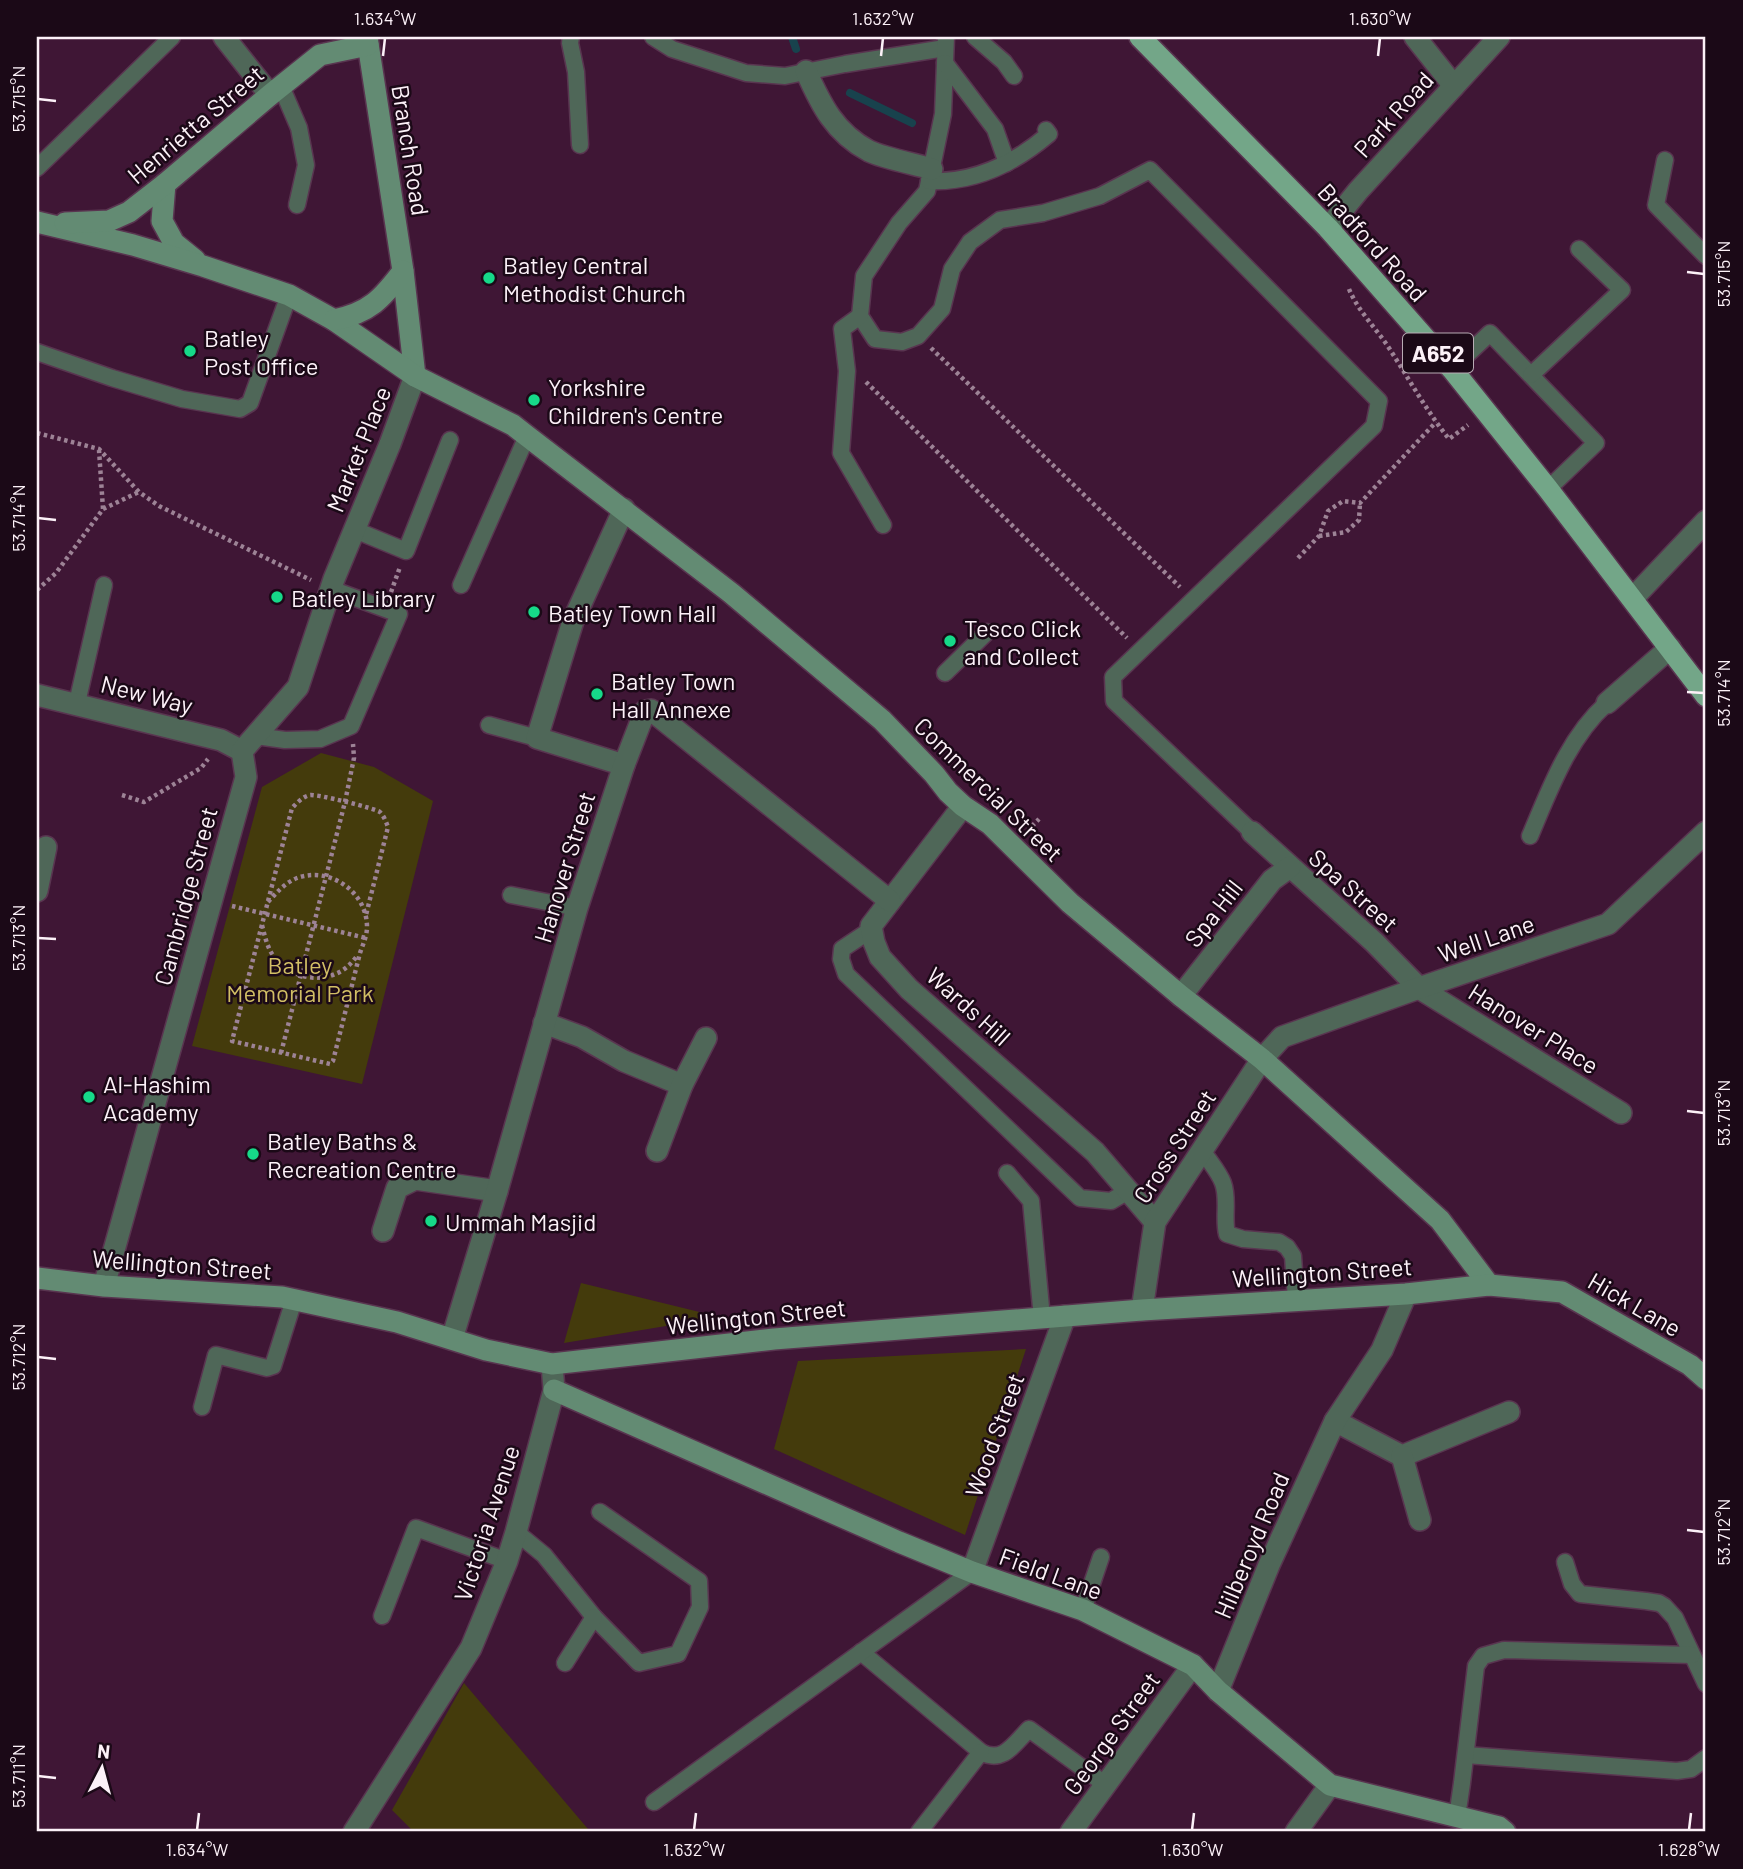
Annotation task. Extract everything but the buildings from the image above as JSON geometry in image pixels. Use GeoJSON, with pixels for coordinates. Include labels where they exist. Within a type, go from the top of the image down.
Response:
{"type":"FeatureCollection","features":[{"type":"Feature","properties":{"kind":"main road","name":"Bradford Road"},"geometry":{"type":"LineString","coordinates":[[1143,38],[1328,228],[1452,369],[1633,598],[1706,696]]}},
{"type":"Feature","properties":{"kind":"street"},"geometry":{"type":"LineString","coordinates":[[224,37],[275,90]]}},
{"type":"Feature","properties":{"kind":"street"},"geometry":{"type":"LineString","coordinates":[[1415,37],[1454,86]]}},
{"type":"Feature","properties":{"kind":"street","name":"Park Road"},"geometry":{"type":"LineString","coordinates":[[1328,228],[1358,191],[1499,37]]}},
{"type":"Feature","properties":{"kind":"street","name":"Henrietta Street"},"geometry":{"type":"LineString","coordinates":[[43,223],[109,220],[129,212],[320,55],[371,39]]}},
{"type":"Feature","properties":{"kind":"street","name":"Branch Road"},"geometry":{"type":"LineString","coordinates":[[371,39],[415,376]]}},
{"type":"Feature","properties":{"kind":"street"},"geometry":{"type":"LineString","coordinates":[[806,71],[817,96],[838,128],[869,151],[930,175]]}},
{"type":"Feature","properties":{"kind":"street"},"geometry":{"type":"LineString","coordinates":[[165,184],[162,221],[174,243],[203,266]]}},
{"type":"Feature","properties":{"kind":"street","name":"Commercial Street"},"geometry":{"type":"LineString","coordinates":[[43,223],[132,245],[289,295],[334,320],[415,376],[513,425],[732,593],[881,720],[963,806],[990,824],[1070,904],[1262,1059],[1440,1220],[1489,1286]]}},
{"type":"Feature","properties":{"kind":"street"},"geometry":{"type":"LineString","coordinates":[[334,320],[367,309],[389,290],[403,271]]}},
{"type":"Feature","properties":{"kind":"street","name":"Market Place"},"geometry":{"type":"LineString","coordinates":[[352,535],[415,376]]}},
{"type":"Feature","properties":{"kind":"street"},"geometry":{"type":"LineString","coordinates":[[624,509],[573,621],[537,738],[624,765]]}},
{"type":"Feature","properties":{"kind":"street"},"geometry":{"type":"LineString","coordinates":[[1633,598],[1706,522]]}},
{"type":"Feature","properties":{"kind":"street"},"geometry":{"type":"LineString","coordinates":[[249,743],[298,687],[352,535]]}},
{"type":"Feature","properties":{"kind":"street"},"geometry":{"type":"LineString","coordinates":[[1607,703],[1670,648]]}},
{"type":"Feature","properties":{"kind":"street","name":"New Way"},"geometry":{"type":"LineString","coordinates":[[37,695],[221,740],[249,743]]}},
{"type":"Feature","properties":{"kind":"street","name":"Hanover Street"},"geometry":{"type":"LineString","coordinates":[[452,1339],[578,908],[624,765],[645,711],[651,710],[890,901]]}},
{"type":"Feature","properties":{"kind":"street","name":"Cambridge Street"},"geometry":{"type":"LineString","coordinates":[[104,1286],[246,777],[249,743]]}},
{"type":"Feature","properties":{"kind":"street"},"geometry":{"type":"LineString","coordinates":[[872,929],[871,926],[963,806]]}},
{"type":"Feature","properties":{"kind":"street","name":"Spa Street"},"geometry":{"type":"LineString","coordinates":[[1252,832],[1374,942],[1419,988]]}},
{"type":"Feature","properties":{"kind":"street","name":"Well Lane"},"geometry":{"type":"LineString","coordinates":[[1262,1059],[1282,1037],[1608,924],[1706,832]]}},
{"type":"Feature","properties":{"kind":"street"},"geometry":{"type":"LineString","coordinates":[[39,878],[46,847]]}},
{"type":"Feature","properties":{"kind":"street","name":"Spa Hill"},"geometry":{"type":"LineString","coordinates":[[1181,996],[1272,880],[1290,867]]}},
{"type":"Feature","properties":{"kind":"street","name":"Wards Hill"},"geometry":{"type":"LineString","coordinates":[[872,929],[880,957],[909,989],[1095,1152],[1155,1222]]}},
{"type":"Feature","properties":{"kind":"street","name":"Hanover Place"},"geometry":{"type":"LineString","coordinates":[[1419,988],[1622,1113]]}},
{"type":"Feature","properties":{"kind":"street"},"geometry":{"type":"LineString","coordinates":[[544,1023],[582,1037],[624,1061],[682,1084]]}},
{"type":"Feature","properties":{"kind":"street"},"geometry":{"type":"LineString","coordinates":[[657,1151],[682,1084],[706,1038]]}},
{"type":"Feature","properties":{"kind":"street","name":"Cross Street"},"geometry":{"type":"LineString","coordinates":[[1142,1310],[1155,1222],[1262,1059]]}},
{"type":"Feature","properties":{"kind":"street"},"geometry":{"type":"LineString","coordinates":[[383,1231],[397,1188],[415,1178],[497,1191]]}},
{"type":"Feature","properties":{"kind":"street","name":"Wellington Street"},"geometry":{"type":"LineString","coordinates":[[37,1278],[104,1286],[282,1297],[397,1322],[486,1350],[552,1364],[774,1339],[1489,1286]]}},
{"type":"Feature","properties":{"kind":"street","name":"Hick Lane"},"geometry":{"type":"LineString","coordinates":[[1489,1286],[1562,1292],[1689,1365],[1706,1379]]}},
{"type":"Feature","properties":{"kind":"street","name":"Hilberoyd Road"},"geometry":{"type":"LineString","coordinates":[[1219,1691],[1269,1565],[1335,1421],[1382,1350],[1406,1294]]}},
{"type":"Feature","properties":{"kind":"street","name":"Wood Street"},"geometry":{"type":"LineString","coordinates":[[972,1572],[1065,1316]]}},
{"type":"Feature","properties":{"kind":"street","name":"Victoria Avenue"},"geometry":{"type":"LineString","coordinates":[[361,1829],[471,1648],[516,1532],[554,1390],[552,1364]]}},
{"type":"Feature","properties":{"kind":"street","name":"Field Lane"},"geometry":{"type":"LineString","coordinates":[[554,1390],[899,1542],[972,1572],[1083,1610],[1193,1665],[1219,1691],[1330,1784],[1499,1828],[1505,1832]]}},
{"type":"Feature","properties":{"kind":"street"},"geometry":{"type":"LineString","coordinates":[[1402,1456],[1509,1412]]}},
{"type":"Feature","properties":{"kind":"street"},"geometry":{"type":"LineString","coordinates":[[1335,1421],[1402,1456],[1420,1520]]}},
{"type":"Feature","properties":{"kind":"street","name":"George Street"},"geometry":{"type":"LineString","coordinates":[[1071,1832],[1193,1665]]}},
{"type":"Feature","properties":{"kind":"street"},"geometry":{"type":"LineString","coordinates":[[1296,1832],[1330,1784]]}},
{"type":"Feature","properties":{"kind":"lane"},"geometry":{"type":"LineString","coordinates":[[37,168],[172,37]]}},
{"type":"Feature","properties":{"kind":"lane"},"geometry":{"type":"LineString","coordinates":[[571,37],[580,145]]}},
{"type":"Feature","properties":{"kind":"lane"},"geometry":{"type":"LineString","coordinates":[[653,37],[672,49],[746,73],[785,76],[945,49]]}},
{"type":"Feature","properties":{"kind":"lane"},"geometry":{"type":"LineString","coordinates":[[975,37],[1004,62],[1014,76]]}},
{"type":"Feature","properties":{"kind":"lane"},"geometry":{"type":"LineString","coordinates":[[945,49],[995,129],[1007,163]]}},
{"type":"Feature","properties":{"kind":"lane"},"geometry":{"type":"LineString","coordinates":[[945,49],[943,114],[927,191],[899,223],[864,276],[860,316],[875,339],[902,342],[918,336],[942,309],[951,269],[970,242],[1000,220],[1042,213],[1100,196],[1150,170],[1379,401],[1374,426],[1113,677],[1114,701],[1252,832]]}},
{"type":"Feature","properties":{"kind":"lane"},"geometry":{"type":"LineString","coordinates":[[275,90],[299,128],[306,165],[297,205]]}},
{"type":"Feature","properties":{"kind":"lane"},"geometry":{"type":"LineString","coordinates":[[930,175],[948,182],[965,179],[1007,163],[1049,134],[1046,130]]}},
{"type":"Feature","properties":{"kind":"lane"},"geometry":{"type":"LineString","coordinates":[[1665,160],[1656,205],[1706,256]]}},
{"type":"Feature","properties":{"kind":"lane"},"geometry":{"type":"LineString","coordinates":[[1531,375],[1622,290],[1579,249]]}},
{"type":"Feature","properties":{"kind":"lane"},"geometry":{"type":"LineString","coordinates":[[37,352],[182,399],[240,409],[250,403],[289,295]]}},
{"type":"Feature","properties":{"kind":"lane"},"geometry":{"type":"LineString","coordinates":[[860,316],[842,330],[846,371],[841,453],[883,525]]}},
{"type":"Feature","properties":{"kind":"lane"},"geometry":{"type":"LineString","coordinates":[[1452,369],[1490,332],[1596,443],[1548,489]]}},
{"type":"Feature","properties":{"kind":"lane"},"geometry":{"type":"LineString","coordinates":[[461,585],[527,436]]}},
{"type":"Feature","properties":{"kind":"lane"},"geometry":{"type":"LineString","coordinates":[[352,535],[406,551],[450,440]]}},
{"type":"Feature","properties":{"kind":"lane"},"geometry":{"type":"LineString","coordinates":[[77,704],[104,585]]}},
{"type":"Feature","properties":{"kind":"lane"},"geometry":{"type":"LineString","coordinates":[[249,743],[320,740],[351,726],[399,614],[331,589]]}},
{"type":"Feature","properties":{"kind":"lane"},"geometry":{"type":"LineString","coordinates":[[945,673],[987,632]]}},
{"type":"Feature","properties":{"kind":"lane"},"geometry":{"type":"LineString","coordinates":[[1530,836],[1574,741],[1607,703]]}},
{"type":"Feature","properties":{"kind":"lane"},"geometry":{"type":"LineString","coordinates":[[489,725],[537,738]]}},
{"type":"Feature","properties":{"kind":"lane"},"geometry":{"type":"LineString","coordinates":[[511,895],[578,908]]}},
{"type":"Feature","properties":{"kind":"lane"},"geometry":{"type":"LineString","coordinates":[[872,929],[842,949],[841,960],[846,974],[1080,1198],[1111,1201],[1128,1191]]}},
{"type":"Feature","properties":{"kind":"lane"},"geometry":{"type":"LineString","coordinates":[[1202,1150],[1223,1184],[1227,1234],[1242,1240],[1279,1242],[1287,1247],[1293,1256],[1296,1300]]}},
{"type":"Feature","properties":{"kind":"lane"},"geometry":{"type":"LineString","coordinates":[[1007,1173],[1031,1201],[1042,1318]]}},
{"type":"Feature","properties":{"kind":"lane"},"geometry":{"type":"LineString","coordinates":[[202,1407],[216,1355],[267,1368],[273,1366],[294,1300]]}},
{"type":"Feature","properties":{"kind":"lane"},"geometry":{"type":"LineString","coordinates":[[516,1532],[544,1555],[594,1617],[639,1663],[678,1654],[700,1607],[699,1581],[600,1511]]}},
{"type":"Feature","properties":{"kind":"lane"},"geometry":{"type":"LineString","coordinates":[[382,1616],[416,1528],[507,1560]]}},
{"type":"Feature","properties":{"kind":"lane"},"geometry":{"type":"LineString","coordinates":[[1083,1610],[1101,1557]]}},
{"type":"Feature","properties":{"kind":"lane"},"geometry":{"type":"LineString","coordinates":[[1565,1562],[1572,1584],[1580,1594],[1646,1601],[1664,1606],[1675,1618],[1706,1684]]}},
{"type":"Feature","properties":{"kind":"lane"},"geometry":{"type":"LineString","coordinates":[[654,1802],[972,1572]]}},
{"type":"Feature","properties":{"kind":"lane"},"geometry":{"type":"LineString","coordinates":[[565,1663],[594,1617]]}},
{"type":"Feature","properties":{"kind":"lane"},"geometry":{"type":"LineString","coordinates":[[1457,1817],[1476,1667],[1483,1656],[1504,1650],[1692,1655]]}},
{"type":"Feature","properties":{"kind":"lane"},"geometry":{"type":"LineString","coordinates":[[861,1652],[987,1756],[1003,1755],[1029,1729],[1106,1785]]}},
{"type":"Feature","properties":{"kind":"lane"},"geometry":{"type":"LineString","coordinates":[[919,1832],[981,1752]]}},
{"type":"Feature","properties":{"kind":"lane"},"geometry":{"type":"LineString","coordinates":[[1466,1755],[1677,1771],[1691,1769],[1706,1758]]}},
{"type":"Feature","properties":{"kind":"path"},"geometry":{"type":"LineString","coordinates":[[1365,270],[1347,283],[1353,300],[1388,347],[1448,439],[1487,412]]}},
{"type":"Feature","properties":{"kind":"path"},"geometry":{"type":"LineString","coordinates":[[918,336],[1193,600]]}},
{"type":"Feature","properties":{"kind":"path"},"geometry":{"type":"LineString","coordinates":[[846,371],[869,384],[1141,651]]}},
{"type":"Feature","properties":{"kind":"path"},"geometry":{"type":"LineString","coordinates":[[1320,536],[1346,533],[1359,520],[1360,503],[1436,422]]}},
{"type":"Feature","properties":{"kind":"path"},"geometry":{"type":"LineString","coordinates":[[37,433],[99,449],[139,492],[159,506],[331,589]]}},
{"type":"Feature","properties":{"kind":"path"},"geometry":{"type":"LineString","coordinates":[[99,449],[103,509]]}},
{"type":"Feature","properties":{"kind":"path"},"geometry":{"type":"LineString","coordinates":[[37,590],[56,573],[103,509],[139,492]]}},
{"type":"Feature","properties":{"kind":"path"},"geometry":{"type":"LineString","coordinates":[[1298,558],[1320,536],[1328,511],[1343,501],[1360,503]]}},
{"type":"Feature","properties":{"kind":"path"},"geometry":{"type":"LineString","coordinates":[[384,609],[406,551]]}},
{"type":"Feature","properties":{"kind":"path"},"geometry":{"type":"LineString","coordinates":[[281,1053],[345,802],[354,758],[351,726]]}},
{"type":"Feature","properties":{"kind":"path"},"geometry":{"type":"LineString","coordinates":[[122,795],[144,802],[201,768]]}},
{"type":"Feature","properties":{"kind":"path"},"geometry":{"type":"LineString","coordinates":[[309,795],[345,802],[380,813],[388,827],[366,915],[366,939],[360,953],[333,1061],[330,1064],[232,1041],[292,808],[309,795]]}},
{"type":"Feature","properties":{"kind":"path"},"geometry":{"type":"LineString","coordinates":[[268,902],[283,885],[299,877],[316,874],[333,878],[348,886],[359,899],[366,915]]}},
{"type":"Feature","properties":{"kind":"path"},"geometry":{"type":"LineString","coordinates":[[211,901],[366,939]]}},
{"type":"Feature","properties":{"kind":"path"},"geometry":{"type":"LineString","coordinates":[[262,924],[267,946],[275,960],[288,971],[301,976],[319,978],[335,974],[349,966],[360,953]]}},
{"type":"Feature","properties":{"kind":"green space","name":"Batley Memorial Park"},"geometry":{"type":"Polygon","coordinates":[[[321,753],[374,767],[433,801],[362,1084],[192,1046],[262,787],[321,753]]]}},
{"type":"Feature","properties":{"kind":"green space"},"geometry":{"type":"Polygon","coordinates":[[[581,1283],[720,1317],[564,1343],[581,1283]]]}},
{"type":"Feature","properties":{"kind":"green space"},"geometry":{"type":"Polygon","coordinates":[[[1026,1349],[965,1535],[774,1449],[798,1361],[1026,1349]]]}},
{"type":"Feature","properties":{"kind":"green space"},"geometry":{"type":"Polygon","coordinates":[[[464,1683],[588,1829],[585,1832],[414,1832],[392,1810],[464,1683]]]}},
{"type":"Feature","properties":{"kind":"waterway"},"geometry":{"type":"LineString","coordinates":[[792,37],[796,49]]}},
{"type":"Feature","properties":{"kind":"waterway"},"geometry":{"type":"LineString","coordinates":[[850,93],[912,123]]}},
{"type":"Feature","properties":{"kind":"place","name":"Batley Central Methodist Church"},"geometry":{"type":"Point","coordinates":[489,278]}},
{"type":"Feature","properties":{"kind":"place","name":"Batley Post Office"},"geometry":{"type":"Point","coordinates":[190,351]}},
{"type":"Feature","properties":{"kind":"place","name":"Yorkshire Children's Centre"},"geometry":{"type":"Point","coordinates":[534,400]}},
{"type":"Feature","properties":{"kind":"place","name":"Batley Library"},"geometry":{"type":"Point","coordinates":[277,597]}},
{"type":"Feature","properties":{"kind":"place","name":"Batley Town Hall"},"geometry":{"type":"Point","coordinates":[534,612]}},
{"type":"Feature","properties":{"kind":"place","name":"Tesco Click and Collect"},"geometry":{"type":"Point","coordinates":[950,641]}},
{"type":"Feature","properties":{"kind":"place","name":"Batley Town Hall Annexe"},"geometry":{"type":"Point","coordinates":[597,694]}},
{"type":"Feature","properties":{"kind":"place","name":"Al-Hashim Academy"},"geometry":{"type":"Point","coordinates":[89,1097]}},
{"type":"Feature","properties":{"kind":"place","name":"Batley Baths & Recreation Centre"},"geometry":{"type":"Point","coordinates":[253,1154]}},
{"type":"Feature","properties":{"kind":"place","name":"Ummah Masjid"},"geometry":{"type":"Point","coordinates":[431,1221]}}]}
